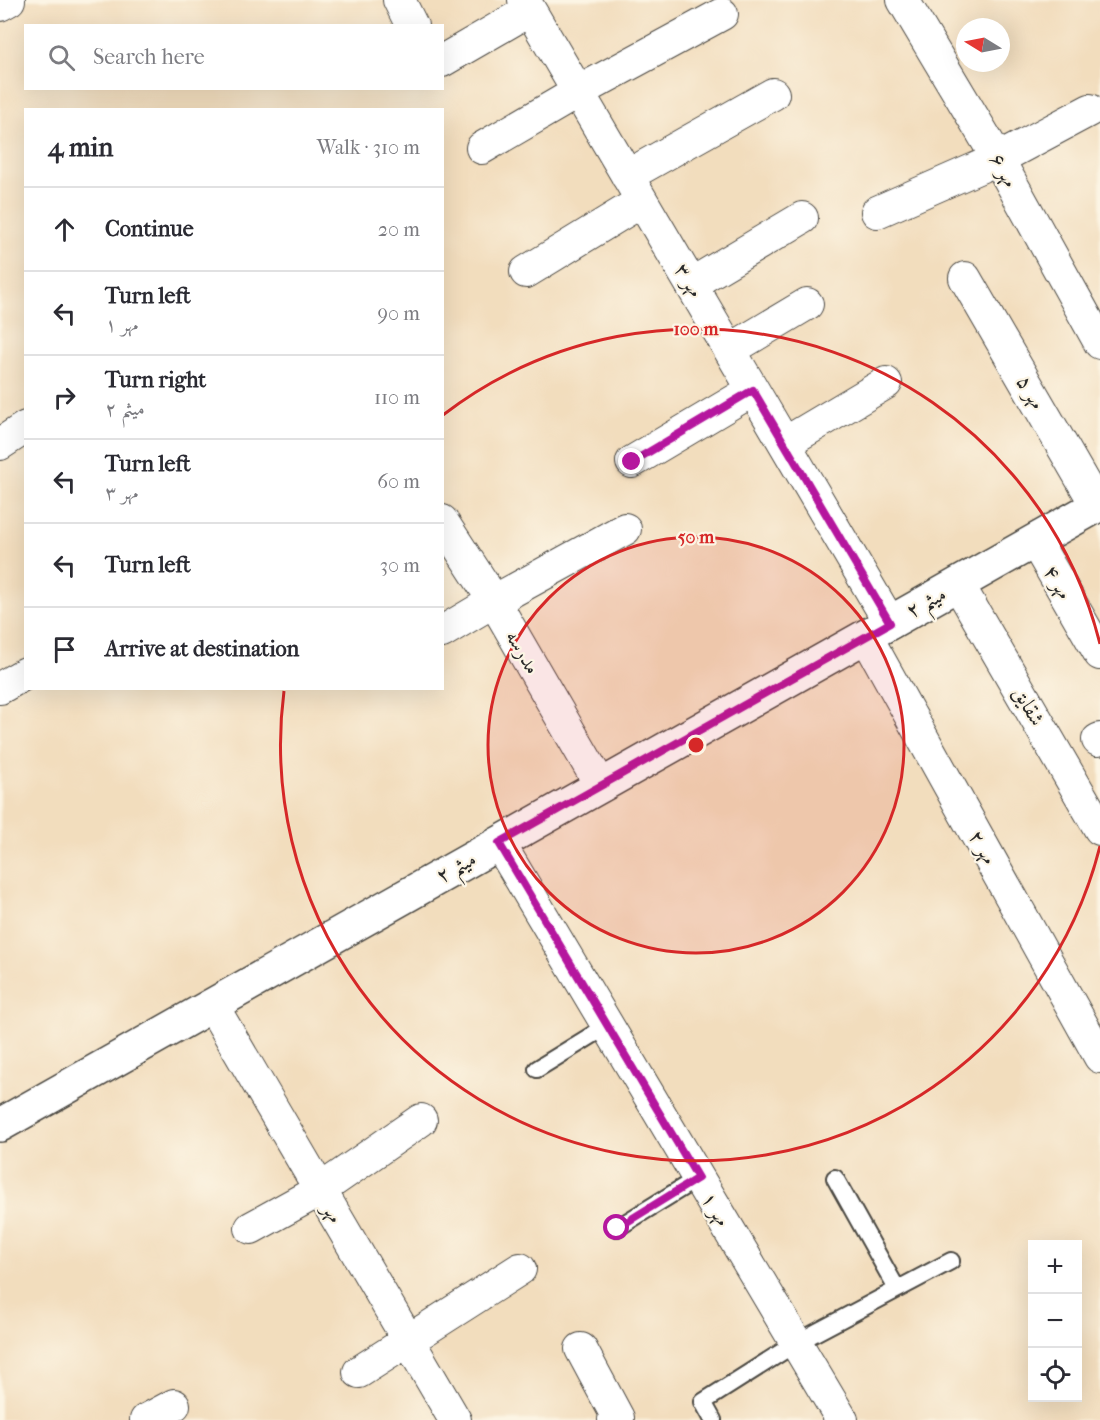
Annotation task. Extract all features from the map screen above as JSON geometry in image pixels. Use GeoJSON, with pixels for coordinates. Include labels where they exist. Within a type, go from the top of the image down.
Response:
{"type":"FeatureCollection","features":[{"type":"Feature","properties":{"kind":"street"},"geometry":{"type":"LineString","coordinates":[[0,5],[9,0]]}},
{"type":"Feature","properties":{"kind":"street"},"geometry":{"type":"LineString","coordinates":[[399,0],[411,24]]}},
{"type":"Feature","properties":{"kind":"street","name":"مهر ۶"},"geometry":{"type":"LineString","coordinates":[[903,0],[998,159],[1100,343]]}},
{"type":"Feature","properties":{"kind":"street"},"geometry":{"type":"LineString","coordinates":[[444,60],[527,5]]}},
{"type":"Feature","properties":{"kind":"street","name":"مهر ۳"},"geometry":{"type":"LineString","coordinates":[[527,5],[785,443],[878,629]]}},
{"type":"Feature","properties":{"kind":"street"},"geometry":{"type":"LineString","coordinates":[[482,148],[578,92],[722,14]]}},
{"type":"Feature","properties":{"kind":"street"},"geometry":{"type":"LineString","coordinates":[[526,272],[635,188],[773,94]]}},
{"type":"Feature","properties":{"kind":"street"},"geometry":{"type":"LineString","coordinates":[[877,212],[998,159],[1090,110]]}},
{"type":"Feature","properties":{"kind":"street"},"geometry":{"type":"LineString","coordinates":[[692,284],[802,218]]}},
{"type":"Feature","properties":{"kind":"street","name":"مهر ۵"},"geometry":{"type":"LineString","coordinates":[[965,278],[1099,505]]}},
{"type":"Feature","properties":{"kind":"street"},"geometry":{"type":"LineString","coordinates":[[730,350],[807,304]]}},
{"type":"Feature","properties":{"kind":"street"},"geometry":{"type":"LineString","coordinates":[[785,443],[886,383]]}},
{"type":"Feature","properties":{"kind":"street"},"geometry":{"type":"LineString","coordinates":[[632,462],[753,390]]}},
{"type":"Feature","properties":{"kind":"street"},"geometry":{"type":"LineString","coordinates":[[0,444],[24,428]]}},
{"type":"Feature","properties":{"kind":"street","name":"میثم ۲"},"geometry":{"type":"LineString","coordinates":[[0,1125],[1099,505]]}},
{"type":"Feature","properties":{"kind":"street","name":"مدرسه"},"geometry":{"type":"LineString","coordinates":[[444,524],[494,601],[601,786]]}},
{"type":"Feature","properties":{"kind":"street"},"geometry":{"type":"LineString","coordinates":[[444,631],[625,529]]}},
{"type":"Feature","properties":{"kind":"street","name":"مهر ۴"},"geometry":{"type":"LineString","coordinates":[[1035,541],[1100,654]]}},
{"type":"Feature","properties":{"kind":"street","name":"شقایق"},"geometry":{"type":"LineString","coordinates":[[958,584],[1100,829]]}},
{"type":"Feature","properties":{"kind":"street","name":"مهر ۲"},"geometry":{"type":"LineString","coordinates":[[878,629],[1100,1057]]}},
{"type":"Feature","properties":{"kind":"street"},"geometry":{"type":"LineString","coordinates":[[0,688],[24,674]]}},
{"type":"Feature","properties":{"kind":"street","name":"مهر ۱"},"geometry":{"type":"LineString","coordinates":[[499,843],[842,1420]]}},
{"type":"Feature","properties":{"kind":"street","name":"مهر"},"geometry":{"type":"LineString","coordinates":[[212,1005],[455,1420]]}},
{"type":"Feature","properties":{"kind":"street"},"geometry":{"type":"LineString","coordinates":[[250,1228],[320,1190],[421,1120]]}},
{"type":"Feature","properties":{"kind":"street"},"geometry":{"type":"LineString","coordinates":[[359,1372],[520,1269]]}},
{"type":"Feature","properties":{"kind":"street"},"geometry":{"type":"LineString","coordinates":[[581,1349],[618,1418],[614,1420]]}},
{"type":"Feature","properties":{"kind":"street"},"geometry":{"type":"LineString","coordinates":[[146,1420],[174,1405]]}},
{"type":"Feature","properties":{"kind":"lane"},"geometry":{"type":"LineString","coordinates":[[537,1069],[608,1026]]}},
{"type":"Feature","properties":{"kind":"lane"},"geometry":{"type":"LineString","coordinates":[[617,1228],[698,1178]]}},
{"type":"Feature","properties":{"kind":"lane"},"geometry":{"type":"LineString","coordinates":[[835,1178],[897,1289]]}},
{"type":"Feature","properties":{"kind":"lane"},"geometry":{"type":"LineString","coordinates":[[713,1420],[703,1402],[796,1343],[951,1261]]}},
{"type":"Feature","properties":{"kind":"route"},"geometry":{"type":"LineString","coordinates":[[617,1228],[698,1178],[499,843],[890,623],[753,390],[632,462]]}}]}
